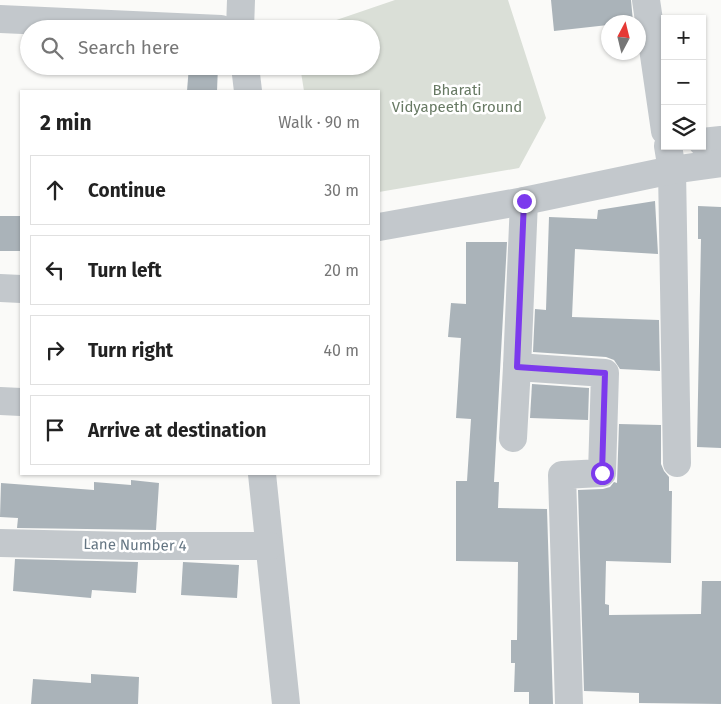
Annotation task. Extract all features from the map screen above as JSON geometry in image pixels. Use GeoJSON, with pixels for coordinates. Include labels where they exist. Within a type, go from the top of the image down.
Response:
{"type":"FeatureCollection","features":[{"type":"Feature","properties":{"kind":"street"},"geometry":{"type":"LineString","coordinates":[[240,20],[241,0]]}},
{"type":"Feature","properties":{"kind":"street"},"geometry":{"type":"LineString","coordinates":[[646,0],[661,105]]}},
{"type":"Feature","properties":{"kind":"street"},"geometry":{"type":"LineString","coordinates":[[0,19],[22,20]]}},
{"type":"Feature","properties":{"kind":"street"},"geometry":{"type":"LineString","coordinates":[[246,75],[248,90]]}},
{"type":"Feature","properties":{"kind":"street"},"geometry":{"type":"LineString","coordinates":[[706,142],[721,140]]}},
{"type":"Feature","properties":{"kind":"street"},"geometry":{"type":"LineString","coordinates":[[670,152],[677,463]]}},
{"type":"Feature","properties":{"kind":"street"},"geometry":{"type":"LineString","coordinates":[[380,228],[524,201],[670,152],[721,163]]}},
{"type":"Feature","properties":{"kind":"street"},"geometry":{"type":"LineString","coordinates":[[513,438],[524,201]]}},
{"type":"Feature","properties":{"kind":"street"},"geometry":{"type":"LineString","coordinates":[[0,288],[20,289]]}},
{"type":"Feature","properties":{"kind":"street"},"geometry":{"type":"LineString","coordinates":[[517,367],[605,373],[602,473],[562,475],[570,704]]}},
{"type":"Feature","properties":{"kind":"street"},"geometry":{"type":"LineString","coordinates":[[0,401],[20,402]]}},
{"type":"Feature","properties":{"kind":"street"},"geometry":{"type":"LineString","coordinates":[[262,475],[286,704]]}},
{"type":"Feature","properties":{"kind":"street","name":"Lane Number 4"},"geometry":{"type":"LineString","coordinates":[[0,543],[130,546],[269,546]]}},
{"type":"Feature","properties":{"kind":"green space","name":"Bharati Vidyapeeth Ground"},"geometry":{"type":"Polygon","coordinates":[[[395,0],[508,0],[546,118],[519,168],[380,192],[380,90],[304,90],[301,75],[380,75],[380,20],[336,20],[395,0]]]}},
{"type":"Feature","properties":{"kind":"building"},"geometry":{"type":"Polygon","coordinates":[[[551,0],[631,0],[632,15],[601,15],[601,26],[554,31],[551,0]]]}},
{"type":"Feature","properties":{"kind":"building"},"geometry":{"type":"Polygon","coordinates":[[[188,75],[218,75],[217,90],[187,90],[188,75]]]}},
{"type":"Feature","properties":{"kind":"building"},"geometry":{"type":"Polygon","coordinates":[[[655,201],[658,254],[575,249],[572,317],[659,320],[660,371],[620,369],[614,360],[606,357],[533,352],[535,309],[546,310],[549,217],[597,219],[598,210],[655,201]]]}},
{"type":"Feature","properties":{"kind":"building"},"geometry":{"type":"Polygon","coordinates":[[[698,206],[721,207],[721,448],[697,447],[701,239],[698,239],[698,206]]]}},
{"type":"Feature","properties":{"kind":"building"},"geometry":{"type":"Polygon","coordinates":[[[0,216],[20,216],[20,251],[0,251],[0,216]]]}},
{"type":"Feature","properties":{"kind":"building"},"geometry":{"type":"Polygon","coordinates":[[[466,242],[507,242],[494,482],[499,482],[498,508],[547,509],[553,704],[529,704],[529,692],[514,692],[515,663],[511,663],[511,640],[517,640],[518,562],[456,561],[456,481],[467,481],[471,419],[456,418],[461,338],[448,337],[451,303],[466,304],[466,242]]]}},
{"type":"Feature","properties":{"kind":"building"},"geometry":{"type":"Polygon","coordinates":[[[532,384],[589,388],[588,420],[530,418],[532,384]]]}},
{"type":"Feature","properties":{"kind":"building"},"geometry":{"type":"Polygon","coordinates":[[[619,424],[661,425],[661,464],[669,477],[669,491],[672,491],[671,563],[606,561],[605,604],[609,605],[609,615],[701,614],[702,581],[721,581],[721,704],[639,703],[639,693],[584,691],[578,490],[603,489],[610,487],[614,482],[617,483],[619,424]]]}},
{"type":"Feature","properties":{"kind":"building"},"geometry":{"type":"Polygon","coordinates":[[[131,480],[159,483],[156,530],[17,528],[18,518],[0,517],[1,483],[94,490],[94,482],[131,485],[131,480]]]}},
{"type":"Feature","properties":{"kind":"building"},"geometry":{"type":"Polygon","coordinates":[[[15,559],[138,562],[136,593],[92,590],[91,598],[13,591],[15,559]]]}},
{"type":"Feature","properties":{"kind":"building"},"geometry":{"type":"Polygon","coordinates":[[[183,562],[239,565],[237,598],[181,595],[183,562]]]}},
{"type":"Feature","properties":{"kind":"building"},"geometry":{"type":"Polygon","coordinates":[[[91,674],[139,677],[138,704],[31,704],[33,679],[91,683],[91,674]]]}},
{"type":"Feature","properties":{"kind":"route"},"geometry":{"type":"LineString","coordinates":[[524,201],[517,367],[605,373],[602,473]]}}]}
